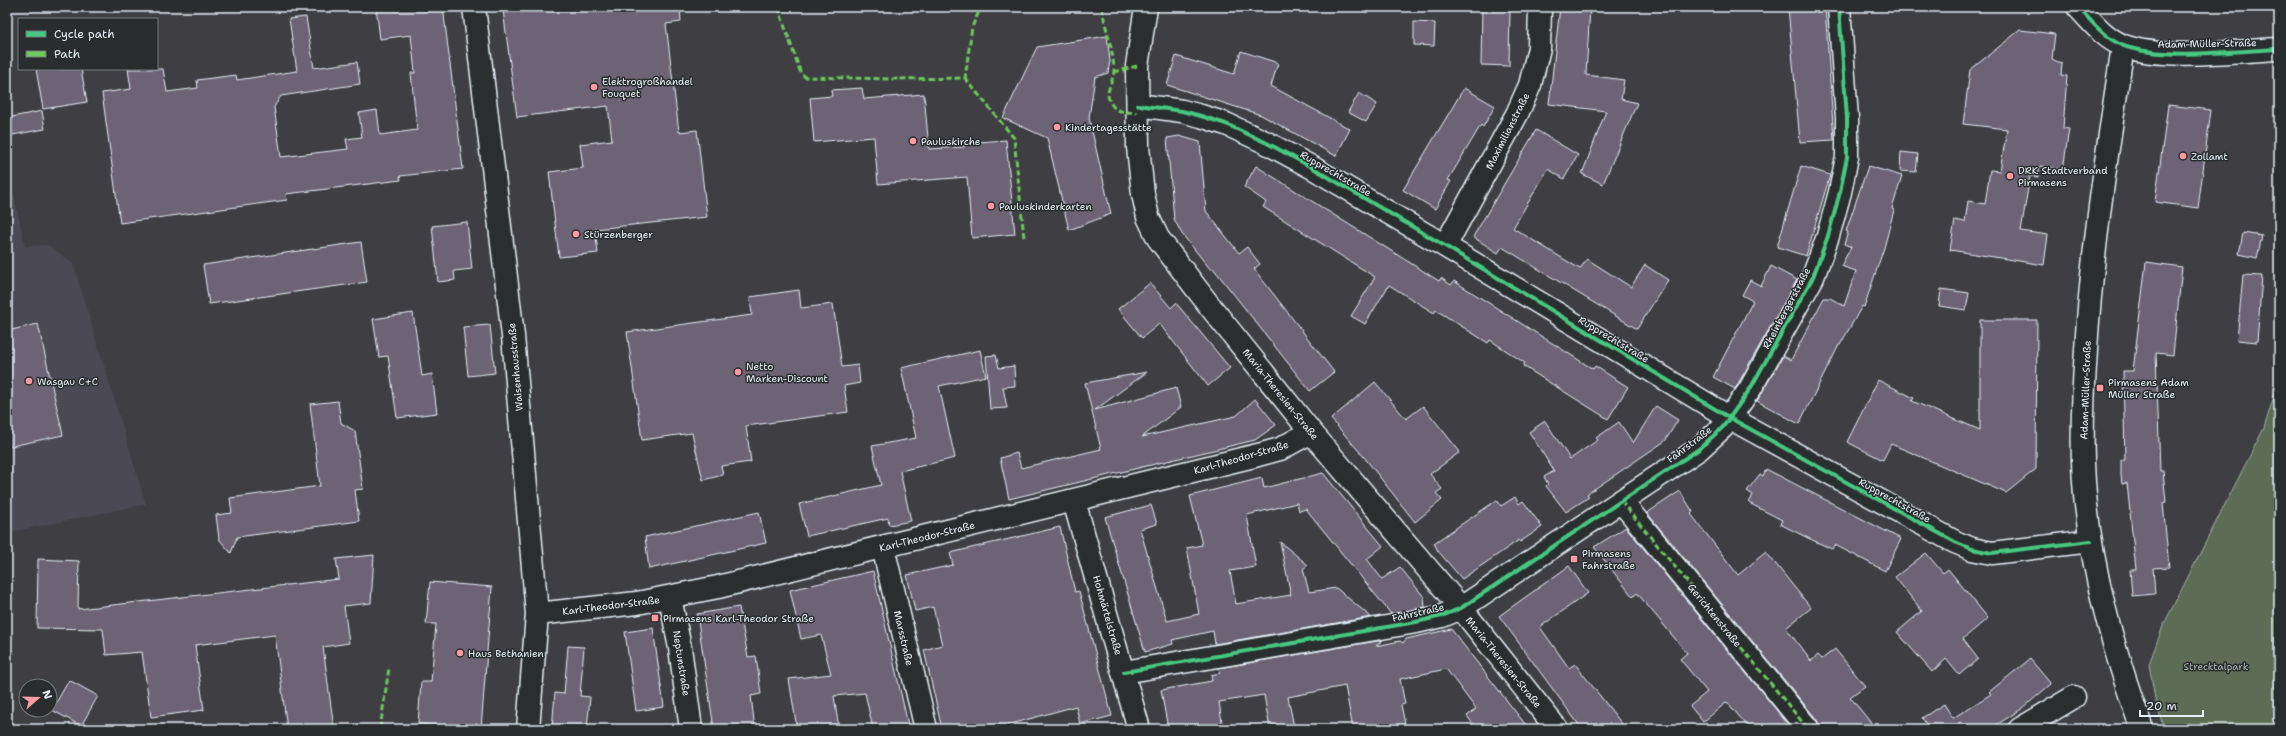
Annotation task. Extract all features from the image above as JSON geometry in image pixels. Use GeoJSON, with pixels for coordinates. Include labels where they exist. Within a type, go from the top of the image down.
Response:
{"type":"FeatureCollection","features":[{"type":"Feature","properties":{"kind":"street","name":"Waisenhausstraße"},"geometry":{"type":"LineString","coordinates":[[474,7],[513,336],[536,614],[528,729]]}},
{"type":"Feature","properties":{"kind":"street","name":"Maria-Theresien-Straße"},"geometry":{"type":"LineString","coordinates":[[1146,7],[1139,47],[1138,147],[1143,194],[1148,217],[1158,238],[1209,305],[1311,432],[1461,608],[1555,728]]}},
{"type":"Feature","properties":{"kind":"street","name":"Maximilianstraße"},"geometry":{"type":"LineString","coordinates":[[1445,246],[1517,114],[1530,85],[1539,48],[1540,7]]}},
{"type":"Feature","properties":{"kind":"street","name":"Rheinbergerstraße"},"geometry":{"type":"LineString","coordinates":[[1730,418],[1766,362],[1813,277],[1828,236],[1840,192],[1847,157],[1847,118],[1839,7]]}},
{"type":"Feature","properties":{"kind":"street","name":"Adam-Müller-Straße"},"geometry":{"type":"LineString","coordinates":[[2078,7],[2105,35],[2123,46],[2157,52],[2177,53],[2279,49]]}},
{"type":"Feature","properties":{"kind":"street","name":"Adam-Müller-Straße"},"geometry":{"type":"LineString","coordinates":[[2123,46],[2101,189],[2090,289],[2083,402],[2084,482],[2090,541],[2104,607],[2120,668],[2142,729]]}},
{"type":"Feature","properties":{"kind":"street","name":"Rupprechtstraße"},"geometry":{"type":"LineString","coordinates":[[1138,105],[1182,111],[1233,127],[1313,168],[1730,418],[1935,532],[1972,549],[1992,553],[2007,552],[2090,541]]}},
{"type":"Feature","properties":{"kind":"street","name":"Fahrstraße"},"geometry":{"type":"LineString","coordinates":[[1124,672],[1416,622],[1442,616],[1461,608],[1699,449],[1714,437],[1730,418]]}},
{"type":"Feature","properties":{"kind":"street","name":"Karl-Theodor-Straße"},"geometry":{"type":"LineString","coordinates":[[536,614],[670,597],[883,547],[1280,449],[1311,432]]}},
{"type":"Feature","properties":{"kind":"street","name":"Hohmärtelstraße"},"geometry":{"type":"LineString","coordinates":[[1074,501],[1140,729]]}},
{"type":"Feature","properties":{"kind":"street","name":"Gerichtenstraße"},"geometry":{"type":"LineString","coordinates":[[1621,501],[1808,729]]}},
{"type":"Feature","properties":{"kind":"street","name":"Marsstraße"},"geometry":{"type":"LineString","coordinates":[[883,547],[926,729]]}},
{"type":"Feature","properties":{"kind":"street","name":"Neptunstraße"},"geometry":{"type":"LineString","coordinates":[[670,597],[681,655],[690,729]]}},
{"type":"Feature","properties":{"kind":"street"},"geometry":{"type":"LineString","coordinates":[[2020,729],[2074,697]]}},
{"type":"Feature","properties":{"kind":"shaded area"},"geometry":{"type":"Polygon","coordinates":[[[7,161],[25,246],[48,245],[73,263],[146,504],[7,533],[7,161]]]}},
{"type":"Feature","properties":{"kind":"green space","name":"Strecktalpark"},"geometry":{"type":"Polygon","coordinates":[[[2279,380],[2279,729],[2164,729],[2155,699],[2149,664],[2163,626],[2264,428],[2279,380]]]}},
{"type":"Feature","properties":{"kind":"building"},"geometry":{"type":"Polygon","coordinates":[[[376,7],[443,7],[463,169],[400,176],[401,180],[286,194],[287,200],[120,223],[102,93],[131,89],[128,70],[163,69],[167,92],[198,88],[197,80],[236,75],[237,80],[297,71],[289,19],[306,17],[314,68],[357,62],[360,84],[281,96],[274,107],[281,157],[348,149],[346,139],[362,137],[359,113],[377,110],[380,135],[417,130],[411,73],[415,73],[411,35],[380,39],[376,7]]]}},
{"type":"Feature","properties":{"kind":"building"},"geometry":{"type":"Polygon","coordinates":[[[530,7],[680,7],[681,22],[666,24],[679,132],[697,130],[707,217],[595,229],[598,253],[559,257],[549,172],[583,168],[580,144],[612,140],[608,106],[517,117],[503,10],[530,7]]]}},
{"type":"Feature","properties":{"kind":"building"},"geometry":{"type":"Polygon","coordinates":[[[1482,7],[1510,7],[1509,66],[1481,65],[1482,7]]]}},
{"type":"Feature","properties":{"kind":"building"},"geometry":{"type":"Polygon","coordinates":[[[1560,7],[1590,7],[1586,75],[1624,80],[1621,99],[1637,103],[1603,184],[1582,174],[1606,111],[1549,104],[1560,7]]]}},
{"type":"Feature","properties":{"kind":"building"},"geometry":{"type":"Polygon","coordinates":[[[1788,7],[1825,7],[1834,140],[1800,142],[1788,7]]]}},
{"type":"Feature","properties":{"kind":"building"},"geometry":{"type":"Polygon","coordinates":[[[1414,22],[1435,23],[1434,46],[1414,45],[1414,22]]]}},
{"type":"Feature","properties":{"kind":"building"},"geometry":{"type":"Polygon","coordinates":[[[2020,30],[2055,34],[2052,59],[2062,64],[2061,75],[2067,76],[2063,128],[2069,129],[2063,170],[2040,166],[2038,177],[2030,176],[2021,231],[2048,235],[2044,265],[1950,250],[1955,220],[1965,222],[1968,201],[1985,204],[1990,170],[2000,171],[2007,129],[1963,124],[1970,70],[2020,30]]]}},
{"type":"Feature","properties":{"kind":"building","name":"Kindertagesstätte"},"geometry":{"type":"Polygon","coordinates":[[[1107,36],[1110,61],[1108,73],[1095,77],[1089,118],[1111,214],[1069,230],[1047,138],[1003,118],[1037,47],[1107,36]]]}},
{"type":"Feature","properties":{"kind":"building"},"geometry":{"type":"Polygon","coordinates":[[[1241,51],[1278,63],[1271,86],[1350,129],[1336,156],[1261,115],[1167,85],[1176,56],[1234,74],[1241,51]]]}},
{"type":"Feature","properties":{"kind":"building"},"geometry":{"type":"Polygon","coordinates":[[[36,70],[81,70],[87,102],[43,109],[36,70]]]}},
{"type":"Feature","properties":{"kind":"building"},"geometry":{"type":"Polygon","coordinates":[[[862,88],[864,99],[924,94],[929,149],[964,147],[964,143],[1006,140],[1015,234],[972,238],[967,177],[878,184],[874,137],[814,142],[810,98],[832,96],[831,90],[862,88]]]}},
{"type":"Feature","properties":{"kind":"building"},"geometry":{"type":"Polygon","coordinates":[[[1464,88],[1495,106],[1483,127],[1481,125],[1448,180],[1451,181],[1435,209],[1403,190],[1464,88]]]}},
{"type":"Feature","properties":{"kind":"building"},"geometry":{"type":"Polygon","coordinates":[[[1359,93],[1377,104],[1366,122],[1348,112],[1359,93]]]}},
{"type":"Feature","properties":{"kind":"building","name":"Zollamt"},"geometry":{"type":"Polygon","coordinates":[[[2168,105],[2211,110],[2198,208],[2155,202],[2168,105]]]}},
{"type":"Feature","properties":{"kind":"building"},"geometry":{"type":"Polygon","coordinates":[[[42,111],[45,129],[7,136],[7,118],[42,111]]]}},
{"type":"Feature","properties":{"kind":"building"},"geometry":{"type":"Polygon","coordinates":[[[1536,130],[1578,155],[1564,179],[1548,169],[1513,228],[1580,269],[1587,259],[1631,287],[1645,265],[1668,280],[1637,329],[1502,247],[1498,253],[1473,237],[1536,130]]]}},
{"type":"Feature","properties":{"kind":"building"},"geometry":{"type":"Polygon","coordinates":[[[1179,136],[1200,142],[1206,211],[1239,253],[1247,247],[1260,264],[1254,269],[1334,372],[1310,391],[1213,268],[1211,270],[1182,234],[1174,219],[1167,138],[1179,136]]]}},
{"type":"Feature","properties":{"kind":"building"},"geometry":{"type":"Polygon","coordinates":[[[1901,152],[1918,154],[1916,172],[1900,171],[1901,152]]]}},
{"type":"Feature","properties":{"kind":"building"},"geometry":{"type":"Polygon","coordinates":[[[1256,166],[1439,281],[1441,278],[1451,285],[1454,281],[1593,369],[1595,366],[1628,387],[1608,419],[1523,366],[1525,363],[1490,340],[1488,343],[1436,310],[1434,313],[1389,285],[1365,324],[1351,316],[1375,277],[1263,207],[1266,202],[1244,187],[1256,166]]]}},
{"type":"Feature","properties":{"kind":"building"},"geometry":{"type":"Polygon","coordinates":[[[1801,166],[1830,175],[1806,256],[1777,247],[1801,166]]]}},
{"type":"Feature","properties":{"kind":"building"},"geometry":{"type":"Polygon","coordinates":[[[1868,166],[1902,176],[1892,209],[1894,210],[1884,248],[1864,307],[1862,306],[1839,345],[1799,424],[1757,401],[1783,356],[1791,360],[1824,298],[1830,298],[1844,306],[1856,271],[1841,266],[1851,247],[1844,244],[1848,232],[1846,231],[1868,166]]]}},
{"type":"Feature","properties":{"kind":"building"},"geometry":{"type":"Polygon","coordinates":[[[467,222],[472,269],[454,271],[455,280],[438,282],[432,226],[467,222]]]}},
{"type":"Feature","properties":{"kind":"building"},"geometry":{"type":"Polygon","coordinates":[[[2243,233],[2262,236],[2257,258],[2239,254],[2243,233]]]}},
{"type":"Feature","properties":{"kind":"building"},"geometry":{"type":"Polygon","coordinates":[[[361,242],[367,282],[209,304],[203,265],[361,242]]]}},
{"type":"Feature","properties":{"kind":"building"},"geometry":{"type":"Polygon","coordinates":[[[2146,262],[2182,267],[2173,355],[2156,353],[2160,471],[2163,471],[2166,502],[2163,503],[2169,567],[2153,568],[2155,594],[2132,596],[2130,570],[2136,570],[2127,483],[2122,484],[2121,475],[2121,460],[2125,460],[2123,371],[2133,371],[2146,262]]]}},
{"type":"Feature","properties":{"kind":"building"},"geometry":{"type":"Polygon","coordinates":[[[1771,266],[1797,280],[1735,389],[1713,377],[1753,301],[1742,295],[1750,280],[1761,286],[1771,266]]]}},
{"type":"Feature","properties":{"kind":"building"},"geometry":{"type":"Polygon","coordinates":[[[2243,275],[2262,276],[2257,342],[2237,340],[2243,275]]]}},
{"type":"Feature","properties":{"kind":"building"},"geometry":{"type":"Polygon","coordinates":[[[1150,283],[1171,308],[1176,303],[1230,368],[1208,386],[1158,322],[1159,324],[1142,338],[1118,309],[1150,283]]]}},
{"type":"Feature","properties":{"kind":"building"},"geometry":{"type":"Polygon","coordinates":[[[1941,289],[1969,293],[1966,310],[1939,306],[1941,289]]]}},
{"type":"Feature","properties":{"kind":"building","name":"Netto Marken-Discount"},"geometry":{"type":"Polygon","coordinates":[[[799,290],[801,308],[833,304],[842,367],[858,365],[860,383],[844,386],[848,412],[746,426],[751,462],[721,466],[723,475],[703,480],[692,433],[642,440],[627,332],[752,315],[750,297],[799,290]]]}},
{"type":"Feature","properties":{"kind":"building"},"geometry":{"type":"Polygon","coordinates":[[[413,313],[422,376],[432,374],[437,413],[397,418],[388,356],[379,357],[373,319],[413,313]]]}},
{"type":"Feature","properties":{"kind":"building"},"geometry":{"type":"Polygon","coordinates":[[[1980,320],[2037,320],[2036,469],[2006,493],[1891,444],[1883,460],[1847,442],[1878,380],[1914,398],[1912,401],[1980,430],[1980,320]]]}},
{"type":"Feature","properties":{"kind":"building","name":"Wasgau C+C"},"geometry":{"type":"Polygon","coordinates":[[[38,324],[63,435],[7,447],[7,331],[38,324]]]}},
{"type":"Feature","properties":{"kind":"building"},"geometry":{"type":"Polygon","coordinates":[[[490,325],[495,373],[468,376],[463,327],[490,325]]]}},
{"type":"Feature","properties":{"kind":"building"},"geometry":{"type":"Polygon","coordinates":[[[980,350],[986,376],[939,386],[955,458],[900,471],[911,521],[889,525],[888,518],[807,536],[799,504],[881,485],[872,446],[916,438],[901,368],[980,350]]]}},
{"type":"Feature","properties":{"kind":"building"},"geometry":{"type":"Polygon","coordinates":[[[996,355],[999,368],[1014,366],[1015,386],[1003,387],[1007,408],[990,409],[986,356],[996,355]]]}},
{"type":"Feature","properties":{"kind":"building"},"geometry":{"type":"Polygon","coordinates":[[[1147,372],[1095,410],[1176,388],[1181,407],[1142,437],[1236,416],[1255,399],[1276,425],[1255,440],[1009,499],[1000,458],[1017,453],[1021,468],[1101,449],[1085,383],[1147,372]]]}},
{"type":"Feature","properties":{"kind":"building"},"geometry":{"type":"Polygon","coordinates":[[[1375,382],[1406,419],[1423,406],[1460,452],[1430,474],[1442,489],[1436,493],[1442,500],[1415,522],[1364,457],[1331,419],[1375,382]]]}},
{"type":"Feature","properties":{"kind":"building"},"geometry":{"type":"Polygon","coordinates":[[[338,401],[341,423],[355,431],[363,489],[355,490],[359,521],[237,537],[231,553],[219,539],[216,515],[232,513],[230,498],[320,486],[310,404],[338,401]]]}},
{"type":"Feature","properties":{"kind":"building"},"geometry":{"type":"Polygon","coordinates":[[[1656,406],[1678,420],[1665,441],[1587,494],[1589,497],[1566,512],[1546,486],[1548,484],[1544,477],[1554,471],[1529,432],[1545,421],[1570,459],[1598,440],[1596,438],[1619,422],[1633,443],[1656,406]]]}},
{"type":"Feature","properties":{"kind":"building"},"geometry":{"type":"Polygon","coordinates":[[[1766,469],[1901,539],[1885,571],[1835,545],[1832,549],[1780,524],[1782,520],[1749,503],[1753,495],[1747,491],[1760,474],[1763,476],[1766,469]]]}},
{"type":"Feature","properties":{"kind":"building"},"geometry":{"type":"Polygon","coordinates":[[[1323,473],[1383,546],[1367,559],[1382,579],[1400,567],[1424,597],[1425,607],[1391,614],[1306,509],[1299,511],[1297,503],[1247,515],[1256,567],[1230,571],[1236,604],[1291,595],[1280,542],[1308,565],[1303,569],[1309,592],[1336,588],[1371,617],[1215,644],[1213,631],[1172,640],[1173,644],[1145,652],[1105,517],[1151,505],[1157,524],[1140,529],[1167,621],[1199,614],[1187,548],[1202,545],[1190,496],[1262,478],[1264,488],[1323,473]]]}},
{"type":"Feature","properties":{"kind":"building"},"geometry":{"type":"Polygon","coordinates":[[[1680,491],[1693,512],[1691,514],[1738,575],[1766,552],[1811,608],[1786,628],[1811,661],[1818,655],[1822,659],[1835,649],[1865,686],[1850,697],[1876,729],[1820,729],[1818,721],[1647,513],[1680,491]]]}},
{"type":"Feature","properties":{"kind":"building"},"geometry":{"type":"Polygon","coordinates":[[[1515,497],[1519,504],[1523,501],[1542,527],[1520,542],[1519,540],[1462,579],[1438,551],[1434,543],[1497,500],[1501,506],[1515,497]]]}},
{"type":"Feature","properties":{"kind":"building"},"geometry":{"type":"Polygon","coordinates":[[[759,512],[766,543],[649,569],[645,537],[759,512]]]}},
{"type":"Feature","properties":{"kind":"building"},"geometry":{"type":"Polygon","coordinates":[[[1060,527],[1075,592],[1079,591],[1112,716],[1080,724],[1076,706],[993,729],[942,729],[924,650],[942,645],[933,607],[915,611],[907,575],[953,565],[950,553],[1060,527]]]}},
{"type":"Feature","properties":{"kind":"building"},"geometry":{"type":"Polygon","coordinates":[[[1626,527],[1792,729],[1750,729],[1727,702],[1703,722],[1690,706],[1707,692],[1680,659],[1687,653],[1637,593],[1633,597],[1594,547],[1626,527]]]}},
{"type":"Feature","properties":{"kind":"building"},"geometry":{"type":"Polygon","coordinates":[[[1926,553],[1943,573],[1948,569],[1988,618],[1963,639],[1978,659],[1959,675],[1946,659],[1932,672],[1897,632],[1922,611],[1895,577],[1926,553]]]}},
{"type":"Feature","properties":{"kind":"building"},"geometry":{"type":"Polygon","coordinates":[[[374,555],[371,603],[344,606],[349,643],[323,647],[334,729],[287,729],[275,635],[195,645],[204,710],[151,717],[142,652],[106,655],[103,629],[37,628],[38,559],[79,561],[78,609],[339,579],[336,559],[374,555]]]}},
{"type":"Feature","properties":{"kind":"building"},"geometry":{"type":"Polygon","coordinates":[[[1569,566],[1588,593],[1540,627],[1569,668],[1575,664],[1626,729],[1582,729],[1499,616],[1569,566]]]}},
{"type":"Feature","properties":{"kind":"building"},"geometry":{"type":"Polygon","coordinates":[[[873,571],[909,729],[873,729],[865,693],[834,696],[839,729],[797,729],[789,679],[831,674],[821,635],[801,639],[790,590],[873,571]]]}},
{"type":"Feature","properties":{"kind":"building","name":"Haus Bethanien"},"geometry":{"type":"Polygon","coordinates":[[[430,582],[492,587],[481,729],[418,724],[421,682],[431,682],[436,624],[426,624],[430,582]]]}},
{"type":"Feature","properties":{"kind":"building"},"geometry":{"type":"Polygon","coordinates":[[[739,607],[748,657],[756,656],[761,694],[751,696],[755,729],[714,729],[697,614],[739,607]]]}},
{"type":"Feature","properties":{"kind":"building"},"geometry":{"type":"Polygon","coordinates":[[[653,628],[664,707],[636,711],[625,632],[653,628]]]}},
{"type":"Feature","properties":{"kind":"building"},"geometry":{"type":"Polygon","coordinates":[[[1451,629],[1529,729],[1477,729],[1467,716],[1476,709],[1446,669],[1400,679],[1405,704],[1401,705],[1406,729],[1387,729],[1386,723],[1353,729],[1345,686],[1288,697],[1294,727],[1270,729],[1264,695],[1219,702],[1223,729],[1168,729],[1161,690],[1212,681],[1211,675],[1220,673],[1219,668],[1383,640],[1376,646],[1400,641],[1403,643],[1406,639],[1451,629]]]}},
{"type":"Feature","properties":{"kind":"building"},"geometry":{"type":"Polygon","coordinates":[[[568,646],[584,647],[580,696],[590,697],[587,729],[552,729],[555,693],[564,694],[568,646]]]}},
{"type":"Feature","properties":{"kind":"building"},"geometry":{"type":"Polygon","coordinates":[[[2030,659],[2051,684],[2023,708],[1990,729],[1930,729],[1922,718],[1944,704],[1953,718],[1991,694],[1989,692],[2030,659]]]}},
{"type":"Feature","properties":{"kind":"building"},"geometry":{"type":"Polygon","coordinates":[[[69,680],[98,696],[81,726],[58,713],[58,699],[69,680]]]}},
{"type":"Feature","properties":{"kind":"marked path"},"geometry":{"type":"LineString","coordinates":[[778,7],[800,71],[805,77],[893,79],[965,78],[972,27],[981,7]]}},
{"type":"Feature","properties":{"kind":"marked path"},"geometry":{"type":"LineString","coordinates":[[1102,7],[1114,70],[1114,75],[1108,92],[1109,100],[1114,108],[1123,112],[1137,113]]}},
{"type":"Feature","properties":{"kind":"marked path"},"geometry":{"type":"LineString","coordinates":[[1114,72],[1137,66]]}},
{"type":"Feature","properties":{"kind":"marked path"},"geometry":{"type":"LineString","coordinates":[[965,78],[1014,138],[1024,238]]}},
{"type":"Feature","properties":{"kind":"marked path"},"geometry":{"type":"LineString","coordinates":[[1621,501],[1808,729]]}},
{"type":"Feature","properties":{"kind":"marked path"},"geometry":{"type":"LineString","coordinates":[[380,729],[389,668]]}},
{"type":"Feature","properties":{"kind":"cycle path"},"geometry":{"type":"LineString","coordinates":[[1124,672],[1416,622],[1442,616],[1461,608],[1699,449],[1723,427],[1750,389],[1813,277],[1828,236],[1840,192],[1847,157],[1847,118],[1839,7]]}},
{"type":"Feature","properties":{"kind":"cycle path"},"geometry":{"type":"LineString","coordinates":[[2078,7],[2111,39],[2124,46],[2140,50],[2158,53],[2200,54],[2279,49]]}},
{"type":"Feature","properties":{"kind":"cycle path"},"geometry":{"type":"LineString","coordinates":[[1138,105],[1182,111],[1201,116],[1226,124],[1267,143],[1313,168],[1445,246],[1730,418],[1955,542],[1972,549],[1992,553],[2091,541]]}},
{"type":"Feature","properties":{"kind":"place","name":"Elektrogroßhandel Fouquet"},"geometry":{"type":"Point","coordinates":[594,87]}},
{"type":"Feature","properties":{"kind":"place","name":"Kindertagesstätte"},"geometry":{"type":"Point","coordinates":[1057,127]}},
{"type":"Feature","properties":{"kind":"place","name":"Pauluskirche"},"geometry":{"type":"Point","coordinates":[913,141]}},
{"type":"Feature","properties":{"kind":"place","name":"Zollamt"},"geometry":{"type":"Point","coordinates":[2183,156]}},
{"type":"Feature","properties":{"kind":"place","name":"DRK Stadtverband Pirmasens"},"geometry":{"type":"Point","coordinates":[2010,176]}},
{"type":"Feature","properties":{"kind":"place","name":"Pauluskinderkarten"},"geometry":{"type":"Point","coordinates":[991,206]}},
{"type":"Feature","properties":{"kind":"place","name":"Stürzenberger"},"geometry":{"type":"Point","coordinates":[576,234]}},
{"type":"Feature","properties":{"kind":"place","name":"Netto Marken-Discount"},"geometry":{"type":"Point","coordinates":[738,372]}},
{"type":"Feature","properties":{"kind":"place","name":"Wasgau C+C"},"geometry":{"type":"Point","coordinates":[29,381]}},
{"type":"Feature","properties":{"kind":"place","name":"Pirmasens Adam Müller Straße"},"geometry":{"type":"Point","coordinates":[2100,388]}},
{"type":"Feature","properties":{"kind":"place","name":"Pirmasens Fahrstraße"},"geometry":{"type":"Point","coordinates":[1574,559]}},
{"type":"Feature","properties":{"kind":"place","name":"Pirmasens Karl-Theodor Straße"},"geometry":{"type":"Point","coordinates":[655,618]}},
{"type":"Feature","properties":{"kind":"place","name":"Haus Bethanien"},"geometry":{"type":"Point","coordinates":[460,653]}}]}
